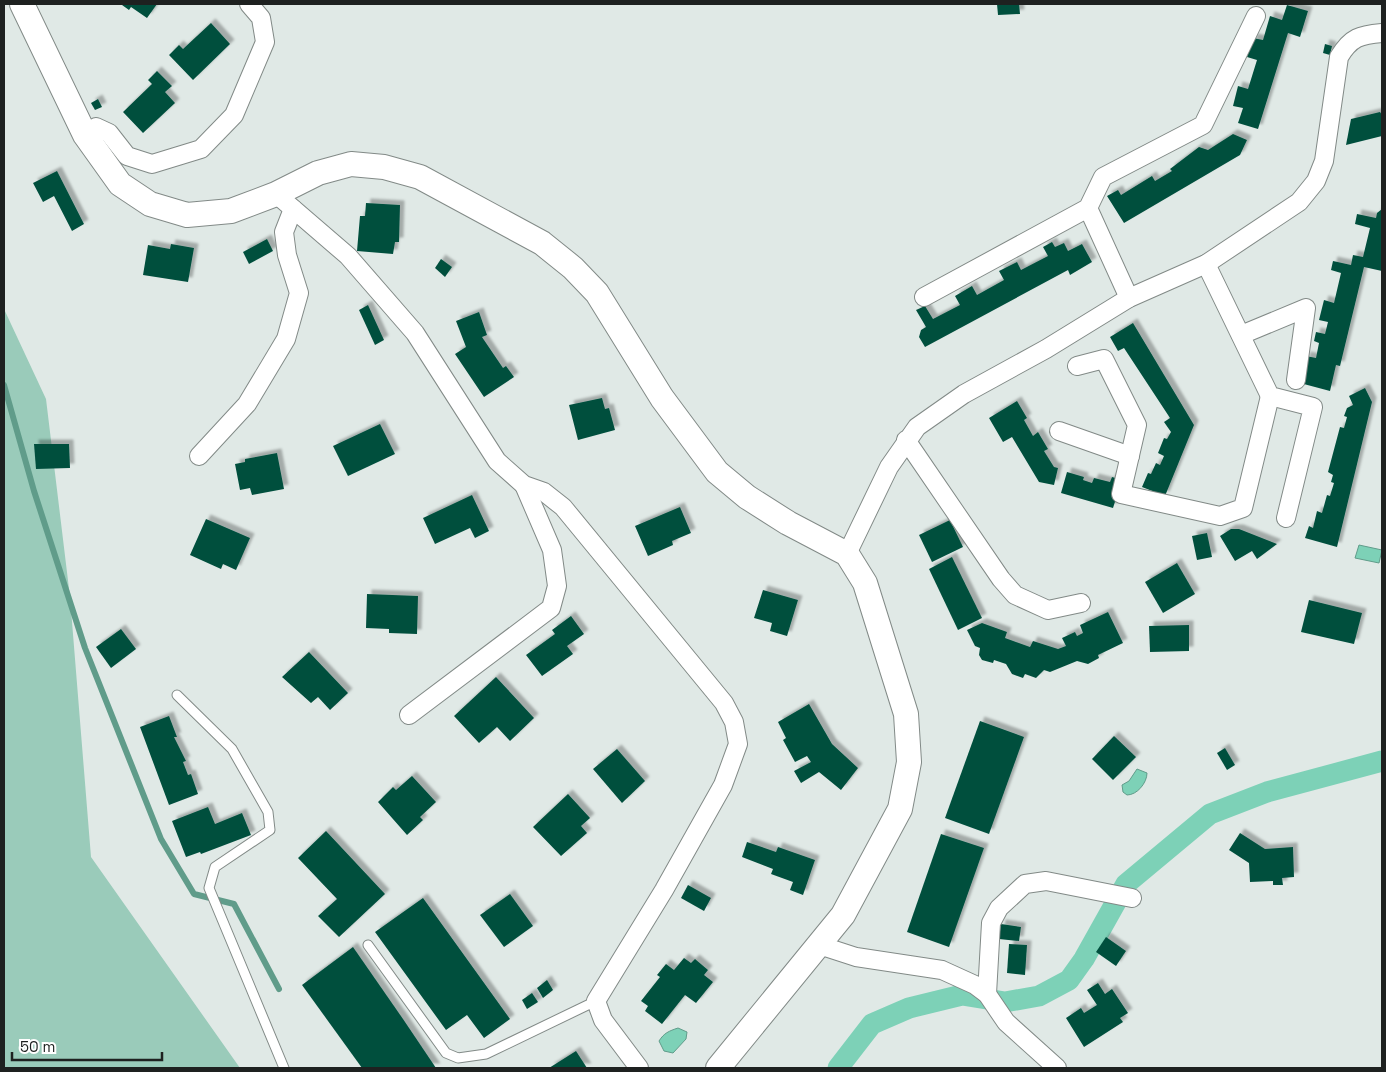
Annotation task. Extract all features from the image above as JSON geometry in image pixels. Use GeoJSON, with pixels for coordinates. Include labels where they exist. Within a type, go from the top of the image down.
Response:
{"type":"FeatureCollection","features":[{"type":"Feature","properties":{"kind":"street"},"geometry":{"type":"LineString","coordinates":[[22,4],[85,135],[120,184],[150,204],[187,215],[231,211],[284,202],[318,173],[351,164],[384,167],[420,176],[542,243],[573,268],[597,293],[662,398],[717,472],[747,497],[788,524],[847,554],[865,583],[906,714],[909,762],[900,809],[843,915],[718,1068]]}},
{"type":"Feature","properties":{"kind":"street"},"geometry":{"type":"LineString","coordinates":[[85,135],[96,127],[109,133],[127,156],[152,164],[201,149],[234,116],[265,42],[261,18],[249,4]]}},
{"type":"Feature","properties":{"kind":"street"},"geometry":{"type":"LineString","coordinates":[[924,297],[1088,208],[1103,177],[1203,125],[1256,16]]}},
{"type":"Feature","properties":{"kind":"street"},"geometry":{"type":"LineString","coordinates":[[847,554],[889,467],[906,440],[917,427],[964,394],[1046,349],[1129,298],[1206,264],[1299,202],[1316,181],[1324,161],[1339,57],[1348,42],[1367,35],[1382,33]]}},
{"type":"Feature","properties":{"kind":"street"},"geometry":{"type":"LineString","coordinates":[[200,456],[247,404],[286,339],[299,293],[287,255],[284,232],[284,202]]}},
{"type":"Feature","properties":{"kind":"street"},"geometry":{"type":"LineString","coordinates":[[284,202],[348,256],[415,333],[497,461],[524,485],[544,492],[563,507],[724,703],[734,722],[738,744],[723,785],[664,890],[596,1001],[603,1020],[639,1068]]}},
{"type":"Feature","properties":{"kind":"street"},"geometry":{"type":"LineString","coordinates":[[1088,208],[1129,298]]}},
{"type":"Feature","properties":{"kind":"street"},"geometry":{"type":"LineString","coordinates":[[1077,366],[1104,359],[1137,426],[1121,494],[1220,516],[1243,508],[1270,396],[1206,264]]}},
{"type":"Feature","properties":{"kind":"street"},"geometry":{"type":"LineString","coordinates":[[1241,335],[1306,308],[1296,380]]}},
{"type":"Feature","properties":{"kind":"street"},"geometry":{"type":"LineString","coordinates":[[1270,396],[1313,407],[1286,518]]}},
{"type":"Feature","properties":{"kind":"street"},"geometry":{"type":"LineString","coordinates":[[1059,431],[1130,456]]}},
{"type":"Feature","properties":{"kind":"street"},"geometry":{"type":"LineString","coordinates":[[906,440],[1001,579],[1015,595],[1048,610],[1081,603]]}},
{"type":"Feature","properties":{"kind":"street"},"geometry":{"type":"LineString","coordinates":[[409,715],[551,608],[557,586],[552,550],[524,485]]}},
{"type":"Feature","properties":{"kind":"street"},"geometry":{"type":"LineString","coordinates":[[987,994],[991,923],[999,908],[1025,884],[1046,881],[1112,892],[1132,898]]}},
{"type":"Feature","properties":{"kind":"street"},"geometry":{"type":"LineString","coordinates":[[820,945],[856,957],[942,970],[975,985],[987,994],[1006,1022],[1057,1068]]}},
{"type":"Feature","properties":{"kind":"lane"},"geometry":{"type":"LineString","coordinates":[[177,694],[232,749],[268,812],[270,830],[215,867],[208,888],[284,1068]]}},
{"type":"Feature","properties":{"kind":"lane"},"geometry":{"type":"LineString","coordinates":[[368,945],[446,1052],[458,1058],[486,1054],[596,1001]]}},
{"type":"Feature","properties":{"kind":"shaded area"},"geometry":{"type":"Polygon","coordinates":[[[4,309],[46,399],[70,597],[91,857],[240,1068],[4,1068],[4,309]]]}},
{"type":"Feature","properties":{"kind":"shaded area"},"geometry":{"type":"Polygon","coordinates":[[[1359,545],[1382,550],[1379,563],[1355,558],[1359,545]]]}},
{"type":"Feature","properties":{"kind":"shaded area"},"geometry":{"type":"Polygon","coordinates":[[[1137,769],[1147,773],[1147,777],[1138,791],[1127,795],[1123,792],[1122,785],[1129,781],[1137,769]]]}},
{"type":"Feature","properties":{"kind":"shaded area"},"geometry":{"type":"Polygon","coordinates":[[[678,1028],[687,1032],[686,1039],[673,1053],[664,1051],[659,1041],[667,1033],[678,1028]]]}},
{"type":"Feature","properties":{"kind":"building"},"geometry":{"type":"Polygon","coordinates":[[[123,4],[157,4],[147,18],[131,7],[129,10],[123,4]]]}},
{"type":"Feature","properties":{"kind":"building"},"geometry":{"type":"Polygon","coordinates":[[[997,4],[1019,4],[1020,14],[998,15],[997,4]]]}},
{"type":"Feature","properties":{"kind":"building"},"geometry":{"type":"Polygon","coordinates":[[[1287,5],[1308,11],[1300,37],[1288,33],[1258,129],[1238,123],[1243,108],[1233,106],[1238,86],[1248,89],[1257,60],[1247,57],[1253,38],[1263,40],[1270,16],[1282,20],[1287,5]]]}},
{"type":"Feature","properties":{"kind":"building"},"geometry":{"type":"Polygon","coordinates":[[[211,23],[230,44],[193,80],[169,55],[179,45],[183,49],[211,23]]]}},
{"type":"Feature","properties":{"kind":"building"},"geometry":{"type":"Polygon","coordinates":[[[1325,44],[1332,46],[1330,55],[1323,53],[1325,44]]]}},
{"type":"Feature","properties":{"kind":"building"},"geometry":{"type":"Polygon","coordinates":[[[157,71],[172,86],[165,92],[175,103],[143,133],[123,112],[152,84],[148,80],[157,71]]]}},
{"type":"Feature","properties":{"kind":"building"},"geometry":{"type":"Polygon","coordinates":[[[98,99],[102,107],[95,110],[91,103],[98,99]]]}},
{"type":"Feature","properties":{"kind":"building"},"geometry":{"type":"Polygon","coordinates":[[[1380,112],[1382,115],[1382,136],[1346,145],[1351,119],[1380,112]]]}},
{"type":"Feature","properties":{"kind":"building"},"geometry":{"type":"Polygon","coordinates":[[[1233,134],[1247,140],[1240,155],[1124,223],[1107,196],[1118,190],[1121,195],[1152,176],[1155,181],[1172,171],[1170,169],[1199,147],[1208,150],[1233,134]]]}},
{"type":"Feature","properties":{"kind":"building"},"geometry":{"type":"Polygon","coordinates":[[[57,171],[84,224],[72,231],[54,196],[43,202],[33,183],[57,171]]]}},
{"type":"Feature","properties":{"kind":"building"},"geometry":{"type":"Polygon","coordinates":[[[366,203],[400,205],[399,242],[395,242],[393,254],[357,251],[360,216],[365,216],[366,203]]]}},
{"type":"Feature","properties":{"kind":"building"},"geometry":{"type":"Polygon","coordinates":[[[1382,209],[1382,271],[1364,267],[1340,366],[1336,365],[1330,391],[1300,383],[1306,356],[1316,358],[1319,343],[1314,341],[1316,332],[1325,334],[1328,322],[1319,320],[1324,300],[1334,303],[1341,273],[1331,270],[1333,261],[1351,265],[1353,255],[1363,257],[1370,228],[1355,224],[1357,214],[1376,218],[1377,213],[1382,209]]]}},
{"type":"Feature","properties":{"kind":"building"},"geometry":{"type":"Polygon","coordinates":[[[267,239],[273,251],[249,264],[243,252],[267,239]]]}},
{"type":"Feature","properties":{"kind":"building"},"geometry":{"type":"Polygon","coordinates":[[[1052,242],[1055,247],[1064,243],[1068,251],[1082,244],[1092,262],[1070,275],[1068,270],[925,347],[919,337],[921,330],[926,327],[916,310],[925,306],[933,319],[960,305],[955,296],[972,286],[977,295],[1004,280],[999,271],[1017,262],[1021,270],[1048,256],[1043,247],[1052,242]]]}},
{"type":"Feature","properties":{"kind":"building"},"geometry":{"type":"Polygon","coordinates":[[[171,244],[194,248],[188,282],[143,275],[148,245],[170,249],[171,244]]]}},
{"type":"Feature","properties":{"kind":"building"},"geometry":{"type":"Polygon","coordinates":[[[441,259],[452,267],[445,277],[435,268],[441,259]]]}},
{"type":"Feature","properties":{"kind":"building"},"geometry":{"type":"Polygon","coordinates":[[[368,305],[384,340],[375,345],[359,310],[368,305]]]}},
{"type":"Feature","properties":{"kind":"building"},"geometry":{"type":"Polygon","coordinates":[[[479,312],[487,335],[482,337],[503,368],[506,366],[514,377],[484,397],[455,354],[466,347],[456,321],[479,312]]]}},
{"type":"Feature","properties":{"kind":"building"},"geometry":{"type":"Polygon","coordinates":[[[1133,323],[1194,425],[1165,496],[1142,487],[1148,473],[1151,474],[1156,463],[1160,465],[1164,456],[1158,453],[1164,438],[1167,439],[1171,432],[1164,422],[1170,418],[1124,348],[1118,351],[1110,337],[1133,323]]]}},
{"type":"Feature","properties":{"kind":"building"},"geometry":{"type":"Polygon","coordinates":[[[1365,388],[1372,402],[1337,547],[1305,538],[1309,526],[1313,528],[1317,511],[1322,513],[1327,495],[1330,496],[1334,483],[1331,482],[1333,475],[1328,472],[1340,427],[1344,428],[1347,417],[1344,416],[1347,408],[1353,405],[1349,396],[1365,388]]]}},
{"type":"Feature","properties":{"kind":"building"},"geometry":{"type":"Polygon","coordinates":[[[602,398],[605,409],[609,408],[615,430],[578,440],[569,405],[602,398]]]}},
{"type":"Feature","properties":{"kind":"building"},"geometry":{"type":"Polygon","coordinates":[[[1017,401],[1027,418],[1024,420],[1033,436],[1038,432],[1048,449],[1044,451],[1054,467],[1058,468],[1054,485],[1039,482],[1012,437],[1003,442],[989,418],[1017,401]]]}},
{"type":"Feature","properties":{"kind":"building"},"geometry":{"type":"Polygon","coordinates":[[[380,424],[395,454],[348,476],[333,446],[380,424]]]}},
{"type":"Feature","properties":{"kind":"building"},"geometry":{"type":"Polygon","coordinates":[[[34,444],[69,444],[70,468],[36,469],[34,444]]]}},
{"type":"Feature","properties":{"kind":"building"},"geometry":{"type":"Polygon","coordinates":[[[277,453],[284,489],[252,495],[250,488],[240,490],[235,464],[245,462],[245,459],[277,453]]]}},
{"type":"Feature","properties":{"kind":"building"},"geometry":{"type":"Polygon","coordinates":[[[1067,472],[1084,477],[1083,480],[1092,483],[1094,478],[1110,482],[1112,477],[1122,480],[1113,508],[1061,493],[1067,472]]]}},
{"type":"Feature","properties":{"kind":"building"},"geometry":{"type":"Polygon","coordinates":[[[472,495],[489,531],[475,538],[470,528],[435,544],[423,518],[472,495]]]}},
{"type":"Feature","properties":{"kind":"building"},"geometry":{"type":"Polygon","coordinates":[[[680,507],[691,533],[672,541],[673,545],[648,556],[635,526],[680,507]]]}},
{"type":"Feature","properties":{"kind":"building"},"geometry":{"type":"Polygon","coordinates":[[[206,519],[250,538],[236,570],[223,564],[221,569],[190,555],[206,519]]]}},
{"type":"Feature","properties":{"kind":"building"},"geometry":{"type":"Polygon","coordinates":[[[950,520],[963,547],[932,562],[919,535],[950,520]]]}},
{"type":"Feature","properties":{"kind":"building"},"geometry":{"type":"Polygon","coordinates":[[[1231,529],[1239,529],[1277,544],[1257,559],[1252,551],[1235,561],[1220,536],[1231,529]]]}},
{"type":"Feature","properties":{"kind":"building"},"geometry":{"type":"Polygon","coordinates":[[[1207,533],[1212,557],[1197,560],[1192,536],[1207,533]]]}},
{"type":"Feature","properties":{"kind":"building"},"geometry":{"type":"Polygon","coordinates":[[[952,557],[982,618],[958,630],[929,569],[952,557]]]}},
{"type":"Feature","properties":{"kind":"building"},"geometry":{"type":"Polygon","coordinates":[[[1177,563],[1195,594],[1163,613],[1145,582],[1177,563]]]}},
{"type":"Feature","properties":{"kind":"building"},"geometry":{"type":"Polygon","coordinates":[[[763,590],[798,600],[787,636],[770,631],[772,623],[754,618],[763,590]]]}},
{"type":"Feature","properties":{"kind":"building"},"geometry":{"type":"Polygon","coordinates":[[[367,594],[418,596],[417,634],[389,633],[389,629],[366,628],[367,594]]]}},
{"type":"Feature","properties":{"kind":"building"},"geometry":{"type":"Polygon","coordinates":[[[1309,600],[1362,613],[1354,644],[1301,632],[1309,600]]]}},
{"type":"Feature","properties":{"kind":"building"},"geometry":{"type":"Polygon","coordinates":[[[1108,612],[1123,643],[1098,655],[1099,658],[1088,664],[1077,661],[1050,672],[1044,670],[1036,678],[1025,674],[1023,678],[1012,674],[1006,664],[994,660],[993,663],[982,660],[979,655],[980,648],[975,646],[967,630],[982,623],[1007,632],[1005,638],[1030,647],[1033,641],[1058,649],[1066,646],[1062,638],[1075,632],[1077,636],[1083,633],[1080,625],[1108,612]]]}},
{"type":"Feature","properties":{"kind":"building"},"geometry":{"type":"Polygon","coordinates":[[[571,616],[584,634],[567,646],[573,654],[542,676],[526,655],[555,634],[552,630],[571,616]]]}},
{"type":"Feature","properties":{"kind":"building"},"geometry":{"type":"Polygon","coordinates":[[[1189,625],[1189,651],[1150,652],[1149,626],[1189,625]]]}},
{"type":"Feature","properties":{"kind":"building"},"geometry":{"type":"Polygon","coordinates":[[[121,629],[136,649],[111,668],[96,647],[121,629]]]}},
{"type":"Feature","properties":{"kind":"building"},"geometry":{"type":"Polygon","coordinates":[[[309,652],[348,693],[330,710],[318,697],[311,703],[282,677],[309,652]]]}},
{"type":"Feature","properties":{"kind":"building"},"geometry":{"type":"Polygon","coordinates":[[[496,677],[534,718],[510,741],[497,727],[479,743],[454,716],[496,677]]]}},
{"type":"Feature","properties":{"kind":"building"},"geometry":{"type":"Polygon","coordinates":[[[809,704],[832,744],[858,768],[841,790],[819,772],[801,783],[794,771],[811,762],[807,756],[795,762],[783,740],[786,738],[778,722],[809,704]]]}},
{"type":"Feature","properties":{"kind":"building"},"geometry":{"type":"Polygon","coordinates":[[[169,716],[177,737],[174,737],[186,761],[183,762],[188,775],[191,774],[198,794],[169,805],[140,727],[169,716]]]}},
{"type":"Feature","properties":{"kind":"building"},"geometry":{"type":"Polygon","coordinates":[[[980,721],[1024,737],[989,834],[945,818],[980,721]]]}},
{"type":"Feature","properties":{"kind":"building"},"geometry":{"type":"Polygon","coordinates":[[[1114,736],[1136,757],[1113,780],[1092,759],[1114,736]]]}},
{"type":"Feature","properties":{"kind":"building"},"geometry":{"type":"Polygon","coordinates":[[[1225,748],[1235,765],[1227,770],[1217,753],[1225,748]]]}},
{"type":"Feature","properties":{"kind":"building"},"geometry":{"type":"Polygon","coordinates":[[[617,749],[645,781],[622,803],[593,769],[617,749]]]}},
{"type":"Feature","properties":{"kind":"building"},"geometry":{"type":"Polygon","coordinates":[[[412,776],[436,802],[420,817],[423,820],[407,835],[378,802],[393,787],[396,790],[412,776]]]}},
{"type":"Feature","properties":{"kind":"building"},"geometry":{"type":"Polygon","coordinates":[[[568,794],[590,818],[581,826],[587,833],[561,856],[533,827],[568,794]]]}},
{"type":"Feature","properties":{"kind":"building"},"geometry":{"type":"Polygon","coordinates":[[[208,807],[215,824],[242,813],[251,835],[201,854],[200,852],[186,857],[172,821],[208,807]]]}},
{"type":"Feature","properties":{"kind":"building"},"geometry":{"type":"Polygon","coordinates":[[[326,831],[385,894],[339,937],[318,916],[337,899],[298,858],[326,831]]]}},
{"type":"Feature","properties":{"kind":"building"},"geometry":{"type":"Polygon","coordinates":[[[1240,833],[1265,849],[1293,847],[1294,877],[1282,878],[1283,885],[1273,885],[1273,881],[1250,882],[1249,863],[1229,850],[1240,833]]]}},
{"type":"Feature","properties":{"kind":"building"},"geometry":{"type":"Polygon","coordinates":[[[941,834],[984,848],[949,947],[907,932],[941,834]]]}},
{"type":"Feature","properties":{"kind":"building"},"geometry":{"type":"Polygon","coordinates":[[[747,842],[776,852],[778,847],[815,860],[803,895],[790,890],[793,882],[771,874],[773,869],[742,857],[747,842]]]}},
{"type":"Feature","properties":{"kind":"building"},"geometry":{"type":"Polygon","coordinates":[[[688,885],[711,898],[704,911],[681,898],[688,885]]]}},
{"type":"Feature","properties":{"kind":"building"},"geometry":{"type":"Polygon","coordinates":[[[510,894],[533,926],[504,947],[480,915],[510,894]]]}},
{"type":"Feature","properties":{"kind":"building"},"geometry":{"type":"Polygon","coordinates":[[[423,898],[510,1019],[484,1038],[467,1015],[446,1030],[375,932],[423,898]]]}},
{"type":"Feature","properties":{"kind":"building"},"geometry":{"type":"Polygon","coordinates":[[[1001,924],[1021,927],[1019,941],[999,939],[1001,924]]]}},
{"type":"Feature","properties":{"kind":"building"},"geometry":{"type":"Polygon","coordinates":[[[1106,937],[1126,951],[1116,966],[1096,952],[1106,937]]]}},
{"type":"Feature","properties":{"kind":"building"},"geometry":{"type":"Polygon","coordinates":[[[1009,944],[1027,945],[1025,975],[1007,973],[1009,944]]]}},
{"type":"Feature","properties":{"kind":"building"},"geometry":{"type":"Polygon","coordinates":[[[353,947],[436,1068],[362,1068],[302,985],[353,947]]]}},
{"type":"Feature","properties":{"kind":"building"},"geometry":{"type":"Polygon","coordinates":[[[684,958],[691,963],[695,959],[708,970],[704,975],[713,982],[696,1003],[685,995],[662,1024],[645,1011],[648,1006],[641,1001],[660,977],[657,975],[666,964],[674,970],[684,958]]]}},
{"type":"Feature","properties":{"kind":"building"},"geometry":{"type":"Polygon","coordinates":[[[547,980],[553,990],[543,998],[537,988],[547,980]]]}},
{"type":"Feature","properties":{"kind":"building"},"geometry":{"type":"Polygon","coordinates":[[[1098,983],[1105,994],[1112,989],[1128,1013],[1120,1018],[1123,1022],[1084,1047],[1066,1018],[1081,1008],[1084,1013],[1097,1005],[1087,990],[1098,983]]]}},
{"type":"Feature","properties":{"kind":"building"},"geometry":{"type":"Polygon","coordinates":[[[532,993],[538,1002],[527,1009],[522,1000],[532,993]]]}},
{"type":"Feature","properties":{"kind":"building"},"geometry":{"type":"Polygon","coordinates":[[[576,1051],[587,1068],[549,1068],[576,1051]]]}},
{"type":"Feature","properties":{"kind":"waterway"},"geometry":{"type":"LineString","coordinates":[[4,385],[34,491],[85,648],[161,839],[194,894],[234,904],[279,989]]}},
{"type":"Feature","properties":{"kind":"waterway"},"geometry":{"type":"LineString","coordinates":[[838,1068],[872,1024],[909,1008],[962,995],[1005,1002],[1039,996],[1069,980],[1084,959],[1126,884],[1210,814],[1267,792],[1382,761]]}}]}
